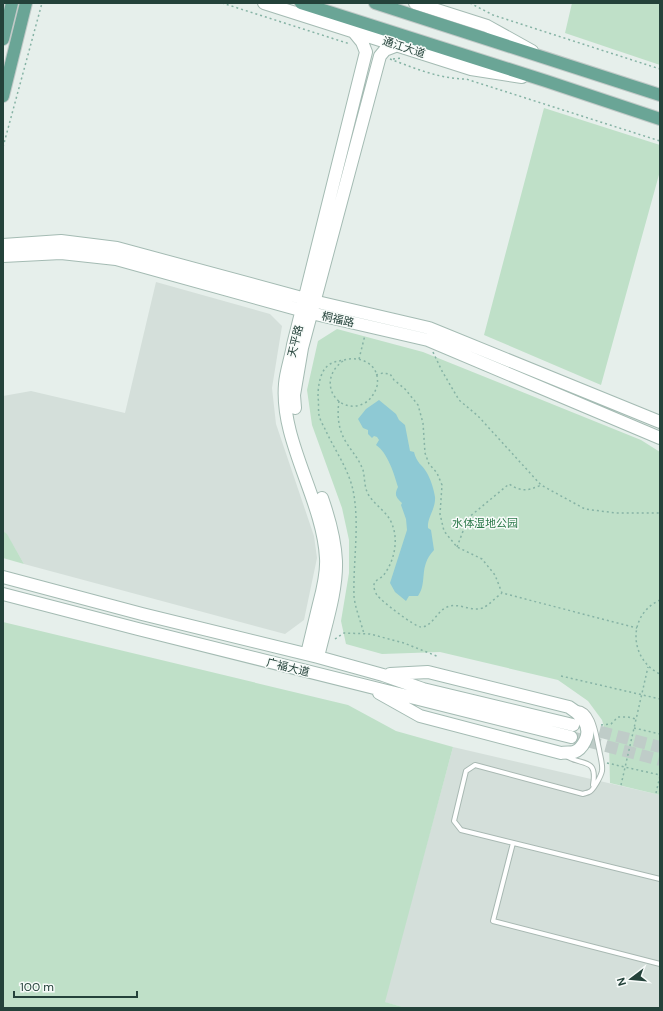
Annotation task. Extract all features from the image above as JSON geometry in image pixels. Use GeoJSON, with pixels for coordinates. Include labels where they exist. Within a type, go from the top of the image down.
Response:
{"type":"FeatureCollection","features":[{"type":"Feature","properties":{"kind":"main road"},"geometry":{"type":"LineString","coordinates":[[3,39],[12,3]]}},
{"type":"Feature","properties":{"kind":"main road"},"geometry":{"type":"LineString","coordinates":[[3,96],[26,3]]}},
{"type":"Feature","properties":{"kind":"main road","name":"通江大道"},"geometry":{"type":"LineString","coordinates":[[301,3],[660,119]]}},
{"type":"Feature","properties":{"kind":"main road"},"geometry":{"type":"LineString","coordinates":[[375,3],[660,95]]}},
{"type":"Feature","properties":{"kind":"street","name":"通江大道"},"geometry":{"type":"LineString","coordinates":[[264,3],[471,69],[546,81]]}},
{"type":"Feature","properties":{"kind":"street"},"geometry":{"type":"LineString","coordinates":[[415,3],[487,26],[548,60]]}},
{"type":"Feature","properties":{"kind":"street","name":"天平路"},"geometry":{"type":"LineString","coordinates":[[308,306],[366,52],[362,42],[353,31]]}},
{"type":"Feature","properties":{"kind":"street"},"geometry":{"type":"LineString","coordinates":[[385,57],[385,50],[398,45]]}},
{"type":"Feature","properties":{"kind":"street","name":"天平路"},"geometry":{"type":"LineString","coordinates":[[313,656],[327,560],[324,535],[319,515],[291,434],[286,411],[285,384],[293,345],[308,306],[385,57]]}},
{"type":"Feature","properties":{"kind":"street"},"geometry":{"type":"LineString","coordinates":[[633,87],[660,92]]}},
{"type":"Feature","properties":{"kind":"street","name":"桐福路"},"geometry":{"type":"LineString","coordinates":[[3,245],[62,241],[117,248],[308,306],[428,340],[660,438]]}},
{"type":"Feature","properties":{"kind":"street","name":"桐福路"},"geometry":{"type":"LineString","coordinates":[[3,256],[61,253],[116,259],[308,306],[429,328],[660,422]]}},
{"type":"Feature","properties":{"kind":"street","name":"广福大道"},"geometry":{"type":"LineString","coordinates":[[6,578],[134,612],[313,656],[383,675],[423,688],[573,725]]}},
{"type":"Feature","properties":{"kind":"street","name":"广福大道"},"geometry":{"type":"LineString","coordinates":[[4,594],[367,687],[571,737]]}},
{"type":"Feature","properties":{"kind":"street"},"geometry":{"type":"LineString","coordinates":[[367,687],[420,716],[561,752],[574,752],[582,746],[588,736],[586,723],[578,713],[569,708],[428,672],[383,675]]}},
{"type":"Feature","properties":{"kind":"lane"},"geometry":{"type":"LineString","coordinates":[[569,708],[581,708],[588,715],[593,724],[602,762],[602,771],[593,790],[583,794],[474,765],[466,771],[454,821],[461,830],[660,879]]}},
{"type":"Feature","properties":{"kind":"lane"},"geometry":{"type":"LineString","coordinates":[[561,752],[569,758],[589,764],[593,769],[595,776],[593,790]]}},
{"type":"Feature","properties":{"kind":"lane"},"geometry":{"type":"LineString","coordinates":[[514,843],[493,921],[660,964]]}},
{"type":"Feature","properties":{"kind":"path"},"geometry":{"type":"LineString","coordinates":[[3,147],[42,3]]}},
{"type":"Feature","properties":{"kind":"path"},"geometry":{"type":"LineString","coordinates":[[222,3],[350,44]]}},
{"type":"Feature","properties":{"kind":"path"},"geometry":{"type":"LineString","coordinates":[[470,3],[493,15],[660,69]]}},
{"type":"Feature","properties":{"kind":"path"},"geometry":{"type":"LineString","coordinates":[[385,57],[409,58]]}},
{"type":"Feature","properties":{"kind":"path"},"geometry":{"type":"LineString","coordinates":[[385,57],[405,65],[452,79],[466,79],[660,141]]}},
{"type":"Feature","properties":{"kind":"path"},"geometry":{"type":"LineString","coordinates":[[359,359],[366,333]]}},
{"type":"Feature","properties":{"kind":"path"},"geometry":{"type":"LineString","coordinates":[[432,350],[459,400],[478,416],[541,485],[585,509],[616,514],[660,513]]}},
{"type":"Feature","properties":{"kind":"path"},"geometry":{"type":"LineString","coordinates":[[343,360],[336,365],[330,380],[330,388],[339,401],[352,406],[367,402],[376,390],[377,383],[376,375],[372,367],[359,359],[350,358],[331,363],[322,373],[318,389],[319,416],[330,441],[345,468],[353,489],[357,528],[354,597],[364,634]]}},
{"type":"Feature","properties":{"kind":"path"},"geometry":{"type":"LineString","coordinates":[[376,375],[383,373],[390,374],[418,405],[422,423],[425,453],[429,464],[437,474],[442,485],[440,514],[444,531],[457,547],[482,559],[495,575],[502,593]]}},
{"type":"Feature","properties":{"kind":"path"},"geometry":{"type":"LineString","coordinates":[[339,401],[338,415],[340,432],[346,443],[357,456],[363,471],[368,493],[375,503],[386,512],[396,537],[390,564],[382,576],[375,582],[374,587],[377,595],[409,622],[421,627],[426,626],[438,613],[447,607],[460,606],[482,608],[502,593]]}},
{"type":"Feature","properties":{"kind":"path"},"geometry":{"type":"LineString","coordinates":[[457,547],[468,518],[508,484],[516,489],[530,490],[541,485]]}},
{"type":"Feature","properties":{"kind":"path"},"geometry":{"type":"LineString","coordinates":[[502,593],[637,628]]}},
{"type":"Feature","properties":{"kind":"path"},"geometry":{"type":"LineString","coordinates":[[660,600],[644,612],[638,623],[636,636],[637,649],[648,667],[660,674]]}},
{"type":"Feature","properties":{"kind":"path"},"geometry":{"type":"LineString","coordinates":[[336,639],[344,633],[370,634],[404,643],[439,657]]}},
{"type":"Feature","properties":{"kind":"path"},"geometry":{"type":"LineString","coordinates":[[621,785],[648,667]]}},
{"type":"Feature","properties":{"kind":"path"},"geometry":{"type":"LineString","coordinates":[[561,676],[660,699]]}},
{"type":"Feature","properties":{"kind":"path"},"geometry":{"type":"LineString","coordinates":[[601,725],[611,724],[618,717],[636,719]]}},
{"type":"Feature","properties":{"kind":"path"},"geometry":{"type":"LineString","coordinates":[[634,728],[660,734]]}},
{"type":"Feature","properties":{"kind":"path"},"geometry":{"type":"LineString","coordinates":[[602,762],[660,775],[656,793]]}},
{"type":"Feature","properties":{"kind":"shaded area"},"geometry":{"type":"Polygon","coordinates":[[[156,282],[270,314],[282,326],[272,388],[276,424],[314,536],[317,558],[304,620],[285,634],[24,564],[7,535],[3,531],[3,396],[31,391],[125,413],[156,282]]]}},
{"type":"Feature","properties":{"kind":"shaded area"},"geometry":{"type":"Polygon","coordinates":[[[453,747],[660,795],[660,1008],[406,1008],[384,1002],[453,747]]]}},
{"type":"Feature","properties":{"kind":"green space"},"geometry":{"type":"Polygon","coordinates":[[[572,3],[660,3],[660,65],[565,33],[572,3]]]}},
{"type":"Feature","properties":{"kind":"green space"},"geometry":{"type":"Polygon","coordinates":[[[544,108],[660,145],[660,171],[601,385],[484,335],[544,108]]]}},
{"type":"Feature","properties":{"kind":"green space","name":"水体湿地公园"},"geometry":{"type":"Polygon","coordinates":[[[337,329],[423,352],[641,440],[660,452],[660,795],[610,783],[609,744],[602,720],[588,701],[558,680],[440,652],[382,654],[346,644],[341,621],[349,573],[349,540],[342,508],[312,425],[307,390],[318,341],[337,329]]]}},
{"type":"Feature","properties":{"kind":"green space"},"geometry":{"type":"Polygon","coordinates":[[[3,531],[7,534],[24,564],[3,558],[3,531]]]}},
{"type":"Feature","properties":{"kind":"green space"},"geometry":{"type":"Polygon","coordinates":[[[3,622],[348,705],[396,731],[453,747],[385,1002],[406,1008],[3,1008],[3,622]]]}},
{"type":"Feature","properties":{"kind":"water"},"geometry":{"type":"Polygon","coordinates":[[[379,400],[396,414],[399,420],[405,425],[410,451],[414,452],[418,462],[427,473],[435,497],[428,524],[428,528],[431,530],[434,550],[426,562],[421,591],[418,596],[409,596],[406,601],[395,592],[390,583],[407,530],[406,519],[401,505],[402,503],[396,496],[398,487],[387,458],[376,445],[379,440],[377,437],[374,436],[372,438],[368,434],[368,430],[363,428],[358,419],[366,409],[379,400]]]}},
{"type":"Feature","properties":{"kind":"tunnel"},"geometry":{"type":"LineString","coordinates":[[582,727],[660,747]]}},
{"type":"Feature","properties":{"kind":"tunnel"},"geometry":{"type":"LineString","coordinates":[[571,737],[660,760]]}}]}
